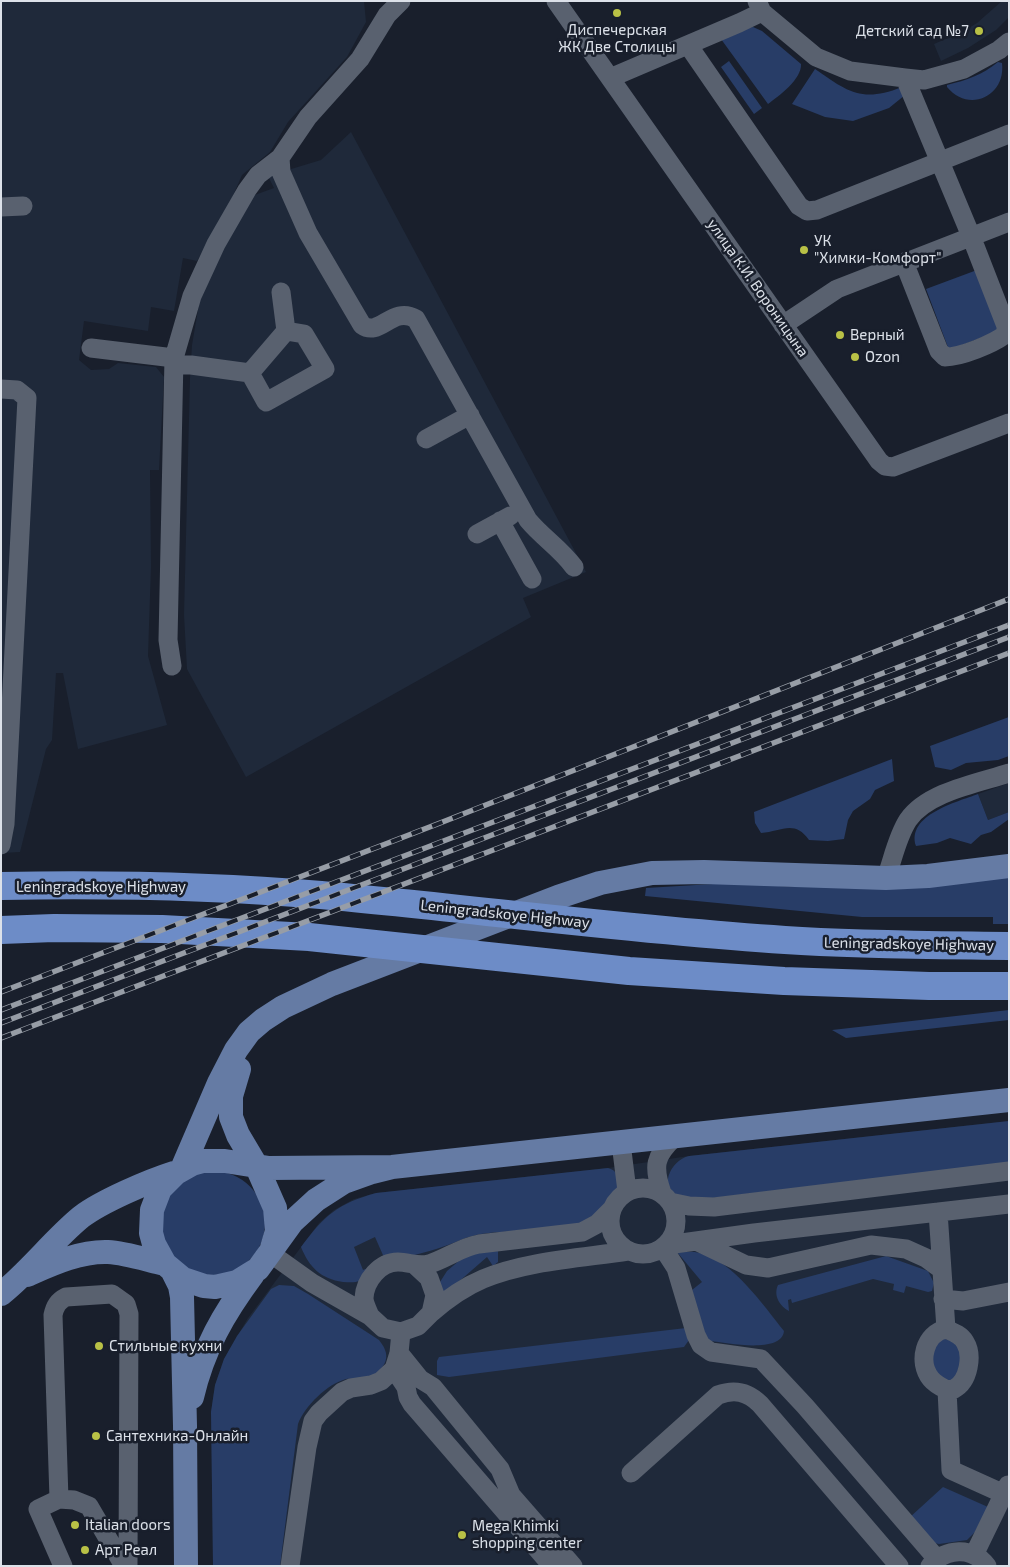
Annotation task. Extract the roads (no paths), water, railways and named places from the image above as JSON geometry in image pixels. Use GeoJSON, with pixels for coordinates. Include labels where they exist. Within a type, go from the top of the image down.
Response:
{"type":"FeatureCollection","features":[{"type":"Feature","properties":{"kind":"highway","name":"Leningradskoye Highway"},"geometry":{"type":"LineString","coordinates":[[1,886],[171,886],[319,895],[634,928],[787,941],[1009,946]]}},
{"type":"Feature","properties":{"kind":"highway"},"geometry":{"type":"LineString","coordinates":[[1,930],[54,928],[162,929],[309,937],[629,971],[784,981],[929,986],[1009,986]]}},
{"type":"Feature","properties":{"kind":"main road"},"geometry":{"type":"LineString","coordinates":[[186,1566],[186,1426],[182,1298],[180,1286],[154,1244],[151,1233],[151,1216],[160,1189],[179,1171],[236,1050],[249,1032],[263,1020],[283,1007],[332,984],[558,897],[600,883],[652,873],[704,872],[886,878],[928,876],[1009,866]]}},
{"type":"Feature","properties":{"kind":"main road"},"geometry":{"type":"LineString","coordinates":[[21,1278],[43,1268],[85,1254],[109,1252],[169,1268],[193,1284],[215,1287],[237,1282],[263,1262],[277,1231],[277,1219],[271,1197],[253,1172],[231,1117],[231,1096],[239,1069],[250,1047],[260,1030],[283,1007]]}},
{"type":"Feature","properties":{"kind":"main road"},"geometry":{"type":"LineString","coordinates":[[1,1294],[21,1278],[56,1240],[82,1216],[159,1178],[202,1161],[214,1160],[253,1172],[392,1167],[1009,1100]]}},
{"type":"Feature","properties":{"kind":"main road"},"geometry":{"type":"LineString","coordinates":[[186,1426],[198,1373],[209,1343],[238,1295],[292,1222],[330,1190],[351,1179],[392,1167]]}},
{"type":"Feature","properties":{"kind":"street","name":"улица К.И. Вороницына"},"geometry":{"type":"LineString","coordinates":[[556,1],[879,461],[885,466],[893,467],[1009,422]]}},
{"type":"Feature","properties":{"kind":"street"},"geometry":{"type":"LineString","coordinates":[[172,666],[168,640],[174,361],[192,296],[216,244],[247,190],[258,176],[280,158],[308,118],[360,59],[387,15],[399,2]]}},
{"type":"Feature","properties":{"kind":"street"},"geometry":{"type":"LineString","coordinates":[[610,78],[688,45],[760,6],[816,57],[850,72],[924,80],[964,69],[999,50],[1009,42]]}},
{"type":"Feature","properties":{"kind":"street"},"geometry":{"type":"LineString","coordinates":[[688,45],[799,206],[807,211],[817,210],[1009,134]]}},
{"type":"Feature","properties":{"kind":"street"},"geometry":{"type":"LineString","coordinates":[[904,262],[940,351],[945,357],[954,357],[999,340],[1006,334],[1006,326],[971,236],[905,78]]}},
{"type":"Feature","properties":{"kind":"street"},"geometry":{"type":"LineString","coordinates":[[280,158],[281,172],[308,233],[362,325],[366,328],[374,328],[400,315],[408,315],[416,319],[522,509],[537,532],[558,548],[574,567]]}},
{"type":"Feature","properties":{"kind":"street"},"geometry":{"type":"LineString","coordinates":[[1,207],[23,206]]}},
{"type":"Feature","properties":{"kind":"street"},"geometry":{"type":"LineString","coordinates":[[783,325],[836,289],[1009,222]]}},
{"type":"Feature","properties":{"kind":"street"},"geometry":{"type":"LineString","coordinates":[[250,373],[286,331],[280,292]]}},
{"type":"Feature","properties":{"kind":"street"},"geometry":{"type":"LineString","coordinates":[[250,373],[266,402],[325,369],[304,334],[286,331]]}},
{"type":"Feature","properties":{"kind":"street"},"geometry":{"type":"LineString","coordinates":[[91,348],[250,373]]}},
{"type":"Feature","properties":{"kind":"street"},"geometry":{"type":"LineString","coordinates":[[1,389],[17,390],[27,398],[5,824],[1,844]]}},
{"type":"Feature","properties":{"kind":"street"},"geometry":{"type":"LineString","coordinates":[[426,439],[470,415]]}},
{"type":"Feature","properties":{"kind":"street"},"geometry":{"type":"LineString","coordinates":[[477,534],[522,509]]}},
{"type":"Feature","properties":{"kind":"street"},"geometry":{"type":"LineString","coordinates":[[500,521],[532,579]]}},
{"type":"Feature","properties":{"kind":"street"},"geometry":{"type":"LineString","coordinates":[[886,878],[908,820],[917,810],[930,800],[1009,773]]}},
{"type":"Feature","properties":{"kind":"street"},"geometry":{"type":"LineString","coordinates":[[665,1247],[676,1229],[676,1210],[666,1198],[656,1176],[657,1158],[664,1146],[675,1137]]}},
{"type":"Feature","properties":{"kind":"street"},"geometry":{"type":"LineString","coordinates":[[621,1143],[627,1191]]}},
{"type":"Feature","properties":{"kind":"street"},"geometry":{"type":"LineString","coordinates":[[1009,1171],[714,1207],[688,1206],[666,1198],[646,1187],[627,1191],[613,1204],[609,1223],[615,1241],[630,1253],[650,1255],[665,1247],[696,1241],[1009,1204]]}},
{"type":"Feature","properties":{"kind":"street"},"geometry":{"type":"LineString","coordinates":[[370,1316],[364,1299],[368,1281],[380,1267],[398,1262],[415,1265],[437,1261],[468,1246],[582,1232],[597,1224],[612,1209]]}},
{"type":"Feature","properties":{"kind":"street"},"geometry":{"type":"LineString","coordinates":[[938,1212],[946,1328]]}},
{"type":"Feature","properties":{"kind":"street"},"geometry":{"type":"LineString","coordinates":[[696,1241],[746,1265],[768,1268],[871,1245],[906,1249],[926,1258],[941,1269]]}},
{"type":"Feature","properties":{"kind":"street"},"geometry":{"type":"LineString","coordinates":[[665,1247],[676,1268],[701,1346],[711,1352],[761,1359],[805,1406],[933,1562],[947,1553],[955,1551],[966,1552],[980,1560],[1006,1489],[951,1470],[947,1390]]}},
{"type":"Feature","properties":{"kind":"street"},"geometry":{"type":"LineString","coordinates":[[263,1262],[312,1283],[370,1316],[383,1328],[401,1332],[418,1326],[443,1303],[483,1280],[509,1271],[628,1251]]}},
{"type":"Feature","properties":{"kind":"street"},"geometry":{"type":"LineString","coordinates":[[415,1265],[429,1278],[434,1295],[431,1313]]}},
{"type":"Feature","properties":{"kind":"street"},"geometry":{"type":"LineString","coordinates":[[944,1299],[963,1301],[1009,1292]]}},
{"type":"Feature","properties":{"kind":"street"},"geometry":{"type":"LineString","coordinates":[[59,1499],[53,1315],[55,1306],[66,1297],[112,1294],[126,1304],[129,1314],[128,1566]]}},
{"type":"Feature","properties":{"kind":"street"},"geometry":{"type":"LineString","coordinates":[[946,1328],[961,1337],[966,1343],[968,1365],[961,1382],[954,1389],[947,1390],[930,1378],[924,1361],[926,1344],[931,1336],[939,1330],[946,1328]]}},
{"type":"Feature","properties":{"kind":"street"},"geometry":{"type":"LineString","coordinates":[[290,1566],[307,1446],[313,1421],[342,1392],[351,1388],[370,1386],[381,1381],[396,1361],[401,1332]]}},
{"type":"Feature","properties":{"kind":"street"},"geometry":{"type":"LineString","coordinates":[[396,1361],[432,1387],[500,1469],[511,1495],[573,1566]]}},
{"type":"Feature","properties":{"kind":"street"},"geometry":{"type":"LineString","coordinates":[[396,1361],[412,1404],[552,1566]]}},
{"type":"Feature","properties":{"kind":"street"},"geometry":{"type":"LineString","coordinates":[[631,1473],[718,1395],[733,1391],[744,1392],[752,1396],[760,1404],[899,1566]]}},
{"type":"Feature","properties":{"kind":"street"},"geometry":{"type":"LineString","coordinates":[[63,1566],[38,1509],[59,1499],[74,1500],[89,1506],[124,1566]]}},
{"type":"Feature","properties":{"kind":"railway"},"geometry":{"type":"LineString","coordinates":[[1,992],[440,823],[1009,599]]}},
{"type":"Feature","properties":{"kind":"railway"},"geometry":{"type":"LineString","coordinates":[[1,1010],[1009,625]]}},
{"type":"Feature","properties":{"kind":"railway"},"geometry":{"type":"LineString","coordinates":[[1,1023],[1009,637]]}},
{"type":"Feature","properties":{"kind":"railway"},"geometry":{"type":"LineString","coordinates":[[1,1038],[1009,653]]}},
{"type":"Feature","properties":{"kind":"place","name":"Диспечерская ЖК Две Столицы"},"geometry":{"type":"Point","coordinates":[617,13]}},
{"type":"Feature","properties":{"kind":"place","name":"Детский сад №7"},"geometry":{"type":"Point","coordinates":[979,31]}},
{"type":"Feature","properties":{"kind":"place","name":"УК \"Химки-Комфорт\""},"geometry":{"type":"Point","coordinates":[804,250]}},
{"type":"Feature","properties":{"kind":"place","name":"Верный"},"geometry":{"type":"Point","coordinates":[840,335]}},
{"type":"Feature","properties":{"kind":"place","name":"Ozon"},"geometry":{"type":"Point","coordinates":[855,357]}},
{"type":"Feature","properties":{"kind":"place","name":"Стильные кухни"},"geometry":{"type":"Point","coordinates":[99,1346]}},
{"type":"Feature","properties":{"kind":"place","name":"Сантехника-Онлайн"},"geometry":{"type":"Point","coordinates":[96,1436]}},
{"type":"Feature","properties":{"kind":"place","name":"Italian doors"},"geometry":{"type":"Point","coordinates":[75,1525]}},
{"type":"Feature","properties":{"kind":"place","name":"Mega Khimki shopping center"},"geometry":{"type":"Point","coordinates":[462,1535]}},
{"type":"Feature","properties":{"kind":"place","name":"Арт Реал"},"geometry":{"type":"Point","coordinates":[85,1550]}}]}
